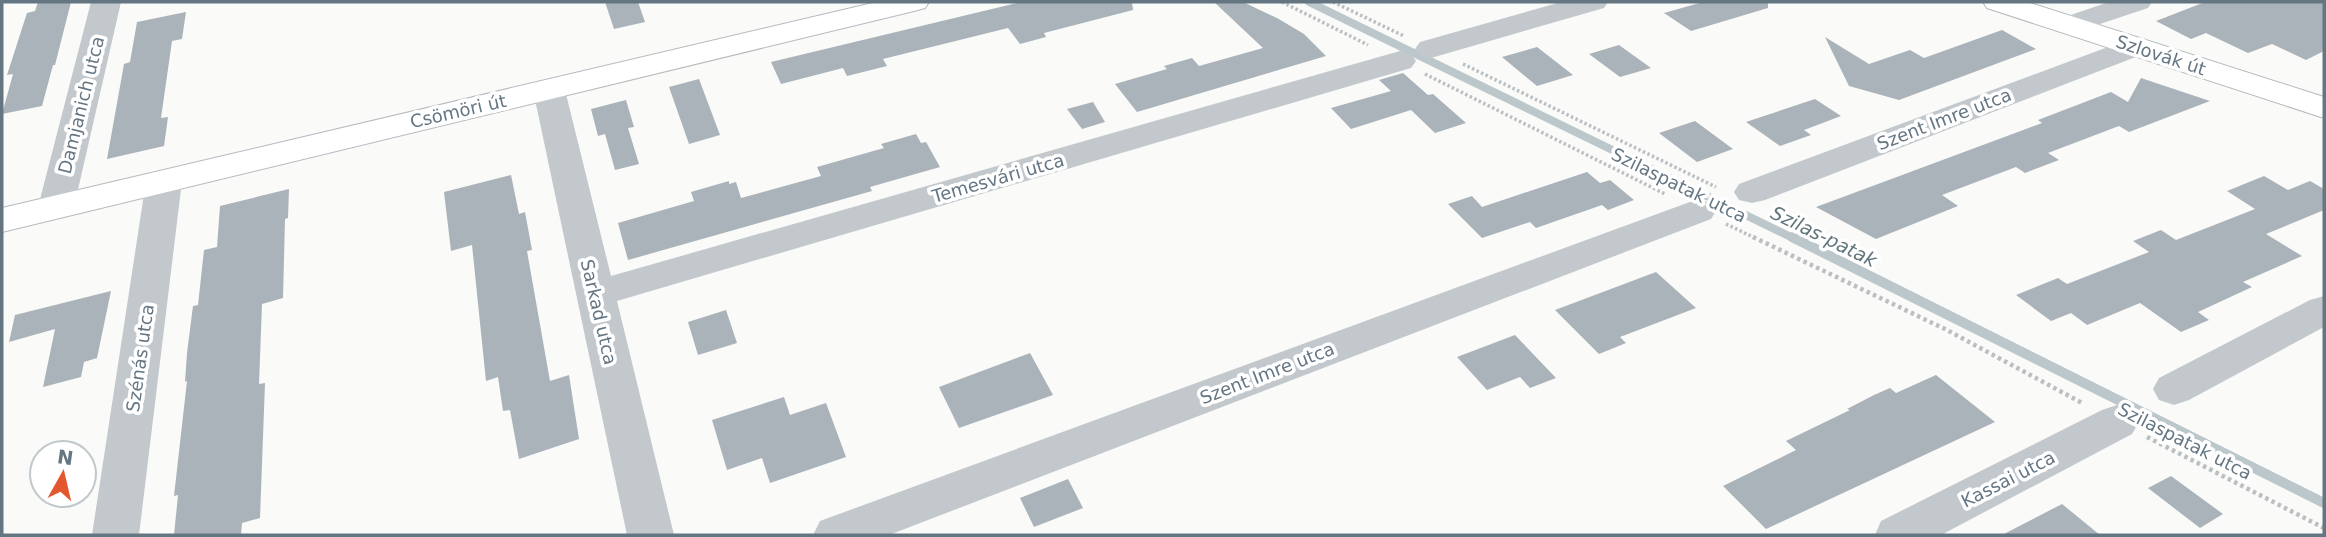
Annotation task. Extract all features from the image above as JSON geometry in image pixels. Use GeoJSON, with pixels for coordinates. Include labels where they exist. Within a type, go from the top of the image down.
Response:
{"type":"FeatureCollection","features":[{"type":"Feature","properties":{"kind":"main road","name":"Csömöri út"},"geometry":{"type":"LineString","coordinates":[[2,220],[914,2]]}},
{"type":"Feature","properties":{"kind":"main road","name":"Szlovák út"},"geometry":{"type":"LineString","coordinates":[[1998,2],[2324,107]]}},
{"type":"Feature","properties":{"kind":"street","name":"Damjanich utca"},"geometry":{"type":"LineString","coordinates":[[56,207],[106,2]]}},
{"type":"Feature","properties":{"kind":"street","name":"Temesvári utca"},"geometry":{"type":"LineString","coordinates":[[595,294],[1593,2]]}},
{"type":"Feature","properties":{"kind":"street"},"geometry":{"type":"LineString","coordinates":[[2070,25],[2137,2]]}},
{"type":"Feature","properties":{"kind":"street","name":"Szent Imre utca"},"geometry":{"type":"LineString","coordinates":[[837,535],[1724,198],[2135,46]]}},
{"type":"Feature","properties":{"kind":"street","name":"Sarkad utca"},"geometry":{"type":"LineString","coordinates":[[549,90],[650,535]]}},
{"type":"Feature","properties":{"kind":"street","name":"Szénás utca"},"geometry":{"type":"LineString","coordinates":[[115,535],[164,181]]}},
{"type":"Feature","properties":{"kind":"street"},"geometry":{"type":"LineString","coordinates":[[2174,389],[2324,310]]}},
{"type":"Feature","properties":{"kind":"street","name":"Kassai utca"},"geometry":{"type":"LineString","coordinates":[[1898,535],[2117,422]]}},
{"type":"Feature","properties":{"kind":"path","name":"Szilaspatak utca"},"geometry":{"type":"LineString","coordinates":[[1282,2],[1416,55],[1724,198],[1945,330],[2324,528]]}},
{"type":"Feature","properties":{"kind":"path"},"geometry":{"type":"LineString","coordinates":[[1332,2],[1416,55],[1724,198]]}},
{"type":"Feature","properties":{"kind":"building"},"geometry":{"type":"Polygon","coordinates":[[[38,2],[71,2],[42,106],[2,114],[13,74],[7,75],[27,13],[35,11],[38,2]]]}},
{"type":"Feature","properties":{"kind":"building"},"geometry":{"type":"Polygon","coordinates":[[[605,2],[638,2],[645,22],[614,29],[605,2]]]}},
{"type":"Feature","properties":{"kind":"building"},"geometry":{"type":"Polygon","coordinates":[[[1021,2],[1132,2],[1133,10],[1044,33],[1046,37],[1020,44],[1008,28],[883,59],[887,66],[847,76],[843,68],[781,84],[771,62],[1021,2]]]}},
{"type":"Feature","properties":{"kind":"building"},"geometry":{"type":"Polygon","coordinates":[[[1214,2],[1243,2],[1277,18],[1304,34],[1326,56],[1137,112],[1115,84],[1167,69],[1164,66],[1192,58],[1199,66],[1263,48],[1214,2]]]}},
{"type":"Feature","properties":{"kind":"building"},"geometry":{"type":"Polygon","coordinates":[[[1703,2],[1768,2],[1768,8],[1691,31],[1664,13],[1703,2]]]}},
{"type":"Feature","properties":{"kind":"building"},"geometry":{"type":"Polygon","coordinates":[[[2205,2],[2324,2],[2324,51],[2306,60],[2272,44],[2248,53],[2206,33],[2191,39],[2156,21],[2205,2]]]}},
{"type":"Feature","properties":{"kind":"building"},"geometry":{"type":"Polygon","coordinates":[[[186,12],[182,39],[172,41],[161,118],[168,117],[164,146],[107,159],[124,64],[130,62],[137,22],[186,12]]]}},
{"type":"Feature","properties":{"kind":"building"},"geometry":{"type":"Polygon","coordinates":[[[2002,30],[2036,49],[1899,100],[1849,86],[1825,37],[1869,64],[1910,50],[1924,58],[2002,30]]]}},
{"type":"Feature","properties":{"kind":"building"},"geometry":{"type":"Polygon","coordinates":[[[1619,45],[1651,68],[1620,77],[1589,54],[1619,45]]]}},
{"type":"Feature","properties":{"kind":"building"},"geometry":{"type":"Polygon","coordinates":[[[1537,47],[1573,75],[1537,86],[1502,57],[1537,47]]]}},
{"type":"Feature","properties":{"kind":"building"},"geometry":{"type":"Polygon","coordinates":[[[1403,73],[1428,95],[1433,94],[1466,123],[1435,133],[1411,110],[1351,129],[1331,108],[1391,91],[1379,80],[1403,73]]]}},
{"type":"Feature","properties":{"kind":"building"},"geometry":{"type":"Polygon","coordinates":[[[2141,78],[2210,101],[2129,132],[2119,126],[2048,153],[2059,160],[2025,173],[2016,167],[1942,195],[1958,206],[1876,239],[1816,207],[2042,123],[2038,120],[2111,92],[2128,102],[2141,78]]]}},
{"type":"Feature","properties":{"kind":"building"},"geometry":{"type":"Polygon","coordinates":[[[699,79],[720,135],[689,144],[669,87],[699,79]]]}},
{"type":"Feature","properties":{"kind":"building"},"geometry":{"type":"Polygon","coordinates":[[[1815,99],[1841,116],[1804,130],[1811,135],[1780,146],[1746,122],[1815,99]]]}},
{"type":"Feature","properties":{"kind":"building"},"geometry":{"type":"Polygon","coordinates":[[[626,100],[634,127],[628,128],[639,164],[615,170],[605,134],[598,136],[591,109],[626,100]]]}},
{"type":"Feature","properties":{"kind":"building"},"geometry":{"type":"Polygon","coordinates":[[[1093,102],[1105,122],[1082,129],[1067,109],[1093,102]]]}},
{"type":"Feature","properties":{"kind":"building"},"geometry":{"type":"Polygon","coordinates":[[[1695,121],[1733,149],[1697,162],[1659,133],[1695,121]]]}},
{"type":"Feature","properties":{"kind":"building"},"geometry":{"type":"Polygon","coordinates":[[[916,134],[921,143],[926,142],[940,167],[870,187],[872,191],[628,260],[618,223],[694,201],[691,192],[729,181],[729,184],[736,182],[741,198],[821,176],[817,167],[884,148],[881,144],[916,134]]]}},
{"type":"Feature","properties":{"kind":"building"},"geometry":{"type":"Polygon","coordinates":[[[1587,172],[1600,183],[1610,180],[1634,200],[1608,210],[1602,205],[1536,228],[1530,222],[1482,238],[1448,204],[1472,196],[1482,207],[1587,172]]]}},
{"type":"Feature","properties":{"kind":"building"},"geometry":{"type":"Polygon","coordinates":[[[511,175],[519,214],[525,212],[532,250],[527,251],[550,381],[569,375],[579,439],[519,459],[510,410],[503,411],[498,377],[486,381],[472,245],[451,251],[444,192],[511,175]]]}},
{"type":"Feature","properties":{"kind":"building"},"geometry":{"type":"Polygon","coordinates":[[[2264,176],[2288,190],[2310,181],[2324,189],[2324,210],[2266,234],[2302,256],[2243,282],[2252,287],[2198,312],[2209,320],[2181,332],[2140,303],[2087,325],[2071,313],[2051,321],[2016,295],[2058,278],[2067,284],[2149,252],[2133,241],[2161,230],[2176,240],[2255,209],[2227,191],[2264,176]]]}},
{"type":"Feature","properties":{"kind":"building"},"geometry":{"type":"Polygon","coordinates":[[[289,189],[288,218],[285,219],[283,298],[262,304],[259,384],[265,383],[260,518],[242,523],[241,535],[174,535],[178,495],[174,496],[187,381],[185,382],[187,353],[193,306],[198,305],[204,250],[217,247],[220,206],[289,189]]]}},
{"type":"Feature","properties":{"kind":"building"},"geometry":{"type":"Polygon","coordinates":[[[1656,272],[1696,308],[1620,337],[1626,343],[1599,354],[1555,310],[1656,272]]]}},
{"type":"Feature","properties":{"kind":"building"},"geometry":{"type":"Polygon","coordinates":[[[111,291],[97,358],[84,362],[81,377],[43,387],[55,329],[9,342],[15,315],[111,291]]]}},
{"type":"Feature","properties":{"kind":"building"},"geometry":{"type":"Polygon","coordinates":[[[726,310],[737,343],[698,355],[688,322],[726,310]]]}},
{"type":"Feature","properties":{"kind":"building"},"geometry":{"type":"Polygon","coordinates":[[[1515,335],[1556,378],[1530,388],[1520,377],[1487,390],[1457,357],[1515,335]]]}},
{"type":"Feature","properties":{"kind":"building"},"geometry":{"type":"Polygon","coordinates":[[[1030,353],[1053,395],[959,428],[939,387],[1030,353]]]}},
{"type":"Feature","properties":{"kind":"building"},"geometry":{"type":"Polygon","coordinates":[[[1936,375],[1995,422],[1766,529],[1723,486],[1796,450],[1786,441],[1850,410],[1847,409],[1890,388],[1896,393],[1936,375]]]}},
{"type":"Feature","properties":{"kind":"building"},"geometry":{"type":"Polygon","coordinates":[[[784,397],[790,415],[826,403],[846,457],[770,483],[762,458],[727,470],[712,420],[784,397]]]}},
{"type":"Feature","properties":{"kind":"building"},"geometry":{"type":"Polygon","coordinates":[[[2171,476],[2223,514],[2200,528],[2148,488],[2171,476]]]}},
{"type":"Feature","properties":{"kind":"building"},"geometry":{"type":"Polygon","coordinates":[[[1068,479],[1083,508],[1034,527],[1020,498],[1068,479]]]}},
{"type":"Feature","properties":{"kind":"building"},"geometry":{"type":"Polygon","coordinates":[[[2062,504],[2100,535],[2002,535],[2062,504]]]}},
{"type":"Feature","properties":{"kind":"waterway","name":"Szilas-patak"},"geometry":{"type":"LineString","coordinates":[[1309,2],[1795,239]]}},
{"type":"Feature","properties":{"kind":"waterway","name":"Szilas-patak"},"geometry":{"type":"LineString","coordinates":[[1792,237],[2324,503]]}}]}
